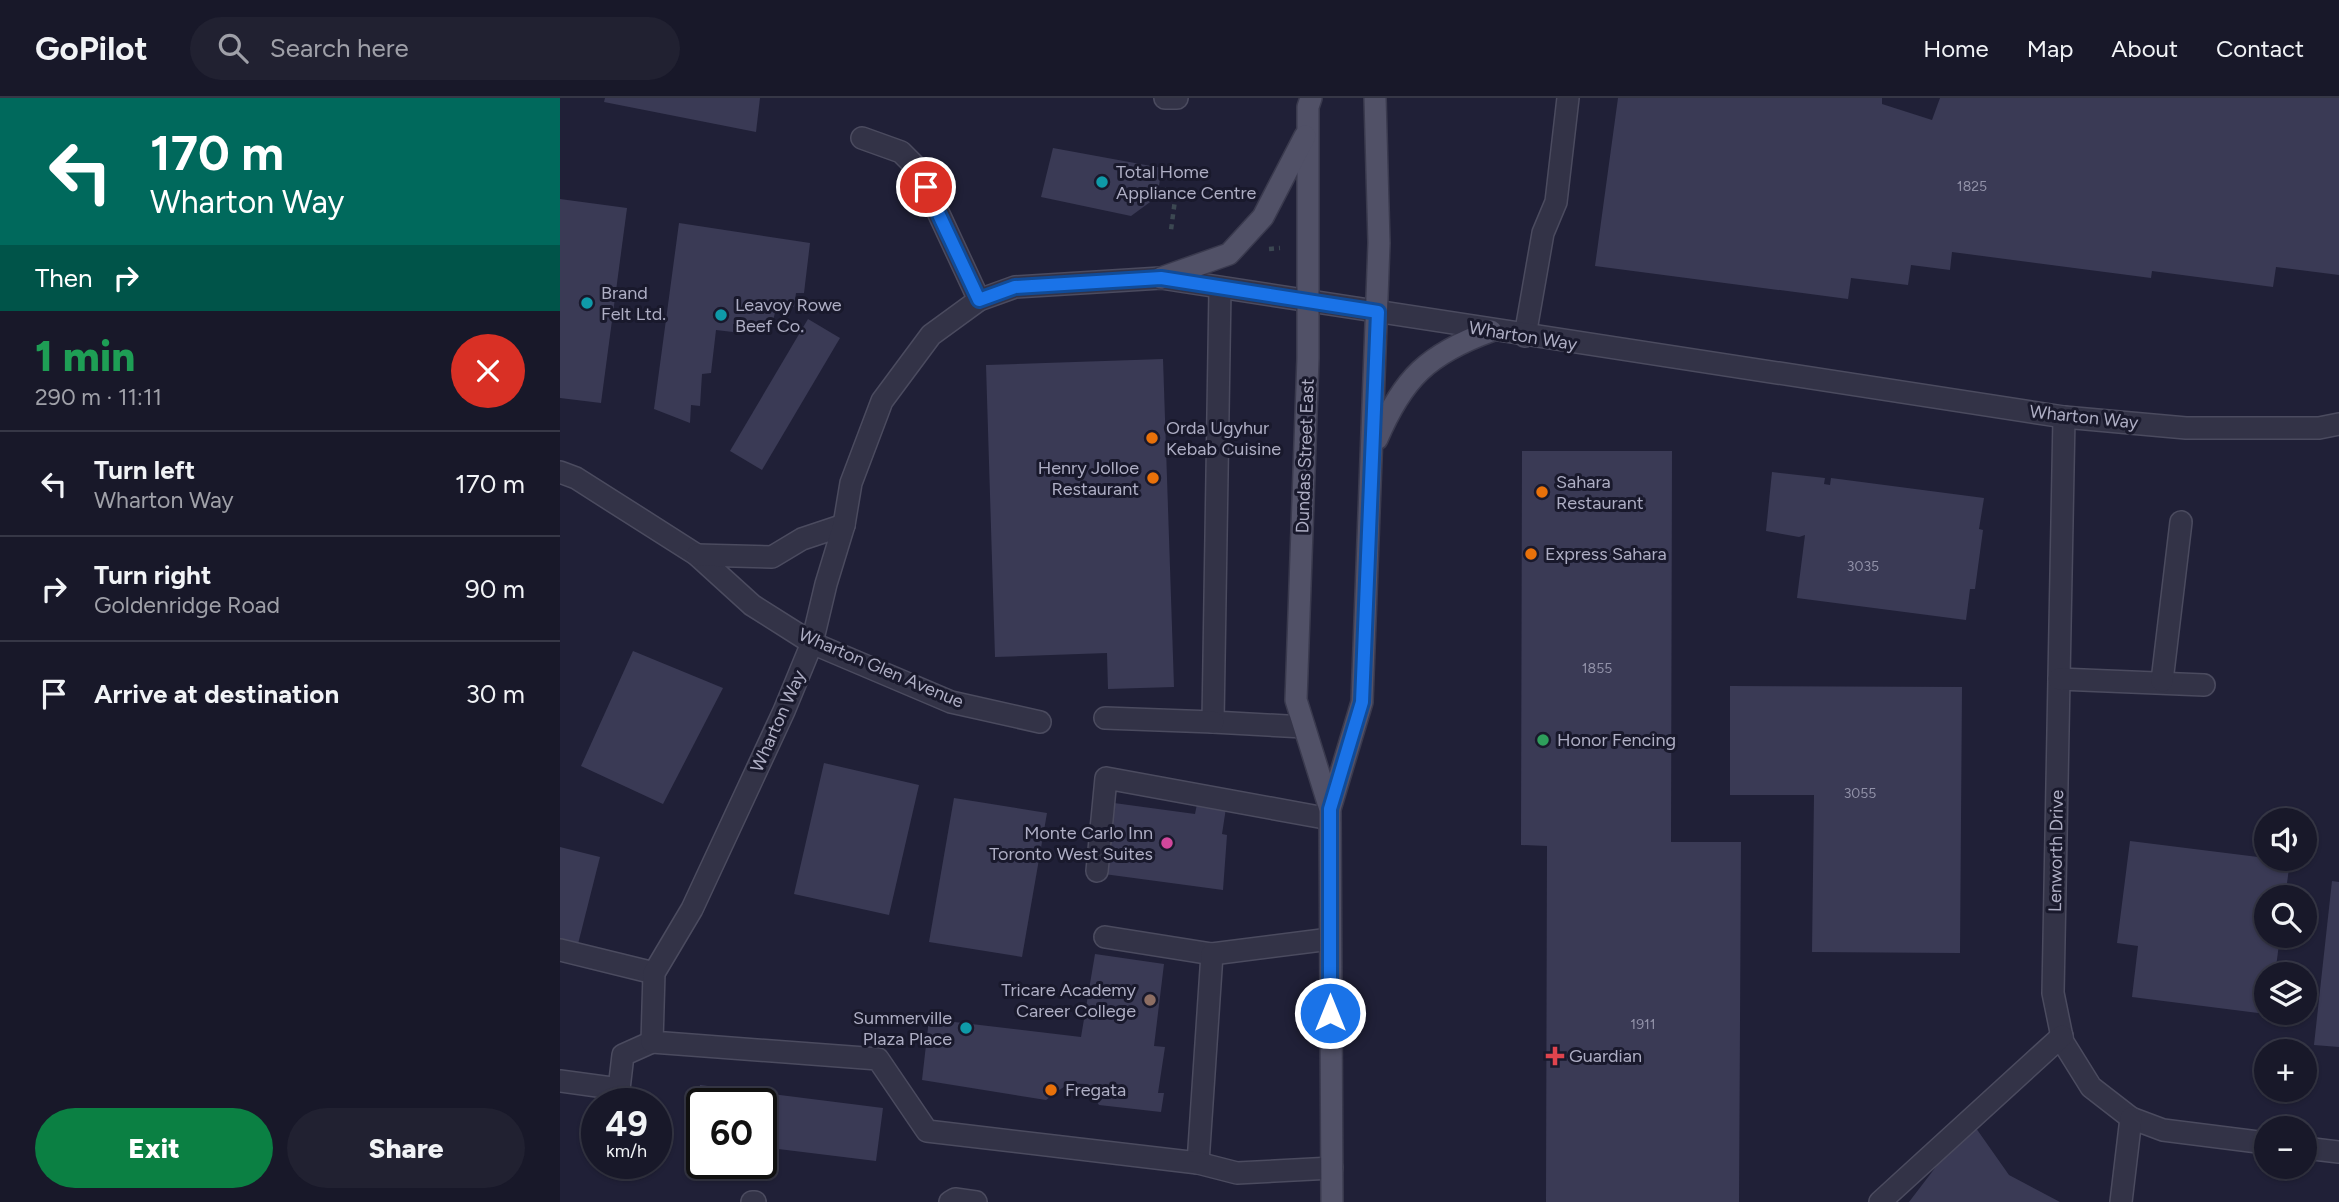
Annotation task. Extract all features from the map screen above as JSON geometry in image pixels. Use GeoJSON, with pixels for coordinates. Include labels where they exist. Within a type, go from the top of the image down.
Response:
{"type":"FeatureCollection","features":[{"type":"Feature","properties":{"kind":"main road","name":"Dundas Street East"},"geometry":{"type":"LineString","coordinates":[[1311,98],[1308,131],[1306,302],[1308,358],[1296,701],[1330,814]]}},
{"type":"Feature","properties":{"kind":"main road","name":"Dundas Street East"},"geometry":{"type":"LineString","coordinates":[[1332,1202],[1330,814],[1362,702],[1378,312],[1375,98]]}},
{"type":"Feature","properties":{"kind":"main road"},"geometry":{"type":"LineString","coordinates":[[1161,278],[1229,254],[1263,217],[1308,131]]}},
{"type":"Feature","properties":{"kind":"main road"},"geometry":{"type":"LineString","coordinates":[[1372,451],[1390,408],[1418,370],[1451,345],[1491,331]]}},
{"type":"Feature","properties":{"kind":"street"},"geometry":{"type":"LineString","coordinates":[[1165,98],[1177,98]]}},
{"type":"Feature","properties":{"kind":"street"},"geometry":{"type":"LineString","coordinates":[[1525,336],[1543,233],[1556,202],[1568,98]]}},
{"type":"Feature","properties":{"kind":"street"},"geometry":{"type":"LineString","coordinates":[[862,138],[901,152],[918,169],[979,300]]}},
{"type":"Feature","properties":{"kind":"street","name":"Wharton Way"},"geometry":{"type":"LineString","coordinates":[[654,974],[692,909],[784,711],[812,643],[825,584],[844,525],[851,483],[881,401],[931,335],[979,300],[1015,287],[1161,278],[1491,331],[2064,417],[2186,428],[2319,428],[2339,424]]}},
{"type":"Feature","properties":{"kind":"street"},"geometry":{"type":"LineString","coordinates":[[1213,722],[1220,289]]}},
{"type":"Feature","properties":{"kind":"street","name":"Lenworth Drive"},"geometry":{"type":"LineString","coordinates":[[2064,417],[2053,993],[2062,1036],[2091,1087],[2131,1118],[2164,1130],[2254,1141]]}},
{"type":"Feature","properties":{"kind":"street","name":"Wharton Glen Avenue"},"geometry":{"type":"LineString","coordinates":[[560,472],[600,492],[697,555],[752,606],[812,643],[951,702],[1040,722]]}},
{"type":"Feature","properties":{"kind":"street"},"geometry":{"type":"LineString","coordinates":[[2162,681],[2181,522]]}},
{"type":"Feature","properties":{"kind":"street"},"geometry":{"type":"LineString","coordinates":[[697,555],[772,557],[802,539],[844,525]]}},
{"type":"Feature","properties":{"kind":"street"},"geometry":{"type":"LineString","coordinates":[[2059,679],[2162,681],[2204,685]]}},
{"type":"Feature","properties":{"kind":"street"},"geometry":{"type":"LineString","coordinates":[[1105,718],[1304,727]]}},
{"type":"Feature","properties":{"kind":"street"},"geometry":{"type":"LineString","coordinates":[[1097,871],[1106,778],[1330,814]]}},
{"type":"Feature","properties":{"kind":"street"},"geometry":{"type":"LineString","coordinates":[[1105,937],[1212,954],[1330,939]]}},
{"type":"Feature","properties":{"kind":"street"},"geometry":{"type":"LineString","coordinates":[[560,950],[654,974],[652,1042]]}},
{"type":"Feature","properties":{"kind":"street"},"geometry":{"type":"LineString","coordinates":[[1198,1163],[1212,954]]}},
{"type":"Feature","properties":{"kind":"street"},"geometry":{"type":"LineString","coordinates":[[1880,1202],[2062,1036]]}},
{"type":"Feature","properties":{"kind":"street"},"geometry":{"type":"LineString","coordinates":[[560,1081],[619,1089],[622,1055],[652,1042],[878,1059],[927,1131],[1198,1163],[1237,1174],[1332,1168]]}},
{"type":"Feature","properties":{"kind":"street"},"geometry":{"type":"LineString","coordinates":[[2120,1202],[2131,1118]]}},
{"type":"Feature","properties":{"kind":"street"},"geometry":{"type":"LineString","coordinates":[[2317,1149],[2339,1152]]}},
{"type":"Feature","properties":{"kind":"street"},"geometry":{"type":"LineString","coordinates":[[950,1202],[956,1199],[976,1202]]}},
{"type":"Feature","properties":{"kind":"path"},"geometry":{"type":"LineString","coordinates":[[1164,189],[1175,200],[1171,230]]}},
{"type":"Feature","properties":{"kind":"path"},"geometry":{"type":"LineString","coordinates":[[1264,249],[1280,248]]}},
{"type":"Feature","properties":{"kind":"building"},"geometry":{"type":"Polygon","coordinates":[[[605,98],[760,98],[756,132],[604,102],[605,98]]]}},
{"type":"Feature","properties":{"kind":"building"},"geometry":{"type":"Polygon","coordinates":[[[1618,98],[1882,98],[1882,104],[1932,120],[1940,98],[2339,98],[2339,275],[2276,267],[2273,287],[2152,271],[2151,278],[1952,252],[1950,270],[1911,265],[1908,285],[1851,278],[1848,299],[1595,266],[1618,98]]]}},
{"type":"Feature","properties":{"kind":"building","name":"Total Home Appliance Centre"},"geometry":{"type":"Polygon","coordinates":[[[1053,148],[1162,168],[1157,197],[1131,216],[1041,197],[1053,148]]]}},
{"type":"Feature","properties":{"kind":"building","name":"Brand Felt Ltd."},"geometry":{"type":"Polygon","coordinates":[[[560,199],[627,208],[601,403],[560,398],[560,199]]]}},
{"type":"Feature","properties":{"kind":"building","name":"Leavoy Rowe Beef Co."},"geometry":{"type":"Polygon","coordinates":[[[679,223],[810,243],[804,293],[796,293],[794,307],[777,305],[771,328],[733,324],[733,332],[716,330],[711,373],[702,374],[700,406],[691,405],[690,423],[654,409],[679,223]]]}},
{"type":"Feature","properties":{"kind":"building"},"geometry":{"type":"Polygon","coordinates":[[[808,319],[840,338],[762,470],[730,451],[808,319]]]}},
{"type":"Feature","properties":{"kind":"building"},"geometry":{"type":"Polygon","coordinates":[[[1163,359],[1174,687],[1108,689],[1107,653],[995,657],[986,365],[1163,359]]]}},
{"type":"Feature","properties":{"kind":"building"},"geometry":{"type":"Polygon","coordinates":[[[1522,451],[1672,451],[1671,842],[1741,842],[1739,1202],[1546,1202],[1547,846],[1521,845],[1522,451]]]}},
{"type":"Feature","properties":{"kind":"building"},"geometry":{"type":"Polygon","coordinates":[[[1772,472],[1825,478],[1824,484],[1830,485],[1831,478],[1984,498],[1979,529],[1983,530],[1975,589],[1970,589],[1966,620],[1797,598],[1805,535],[1799,537],[1766,531],[1772,472]]]}},
{"type":"Feature","properties":{"kind":"building"},"geometry":{"type":"Polygon","coordinates":[[[633,651],[723,688],[663,804],[581,766],[633,651]]]}},
{"type":"Feature","properties":{"kind":"building"},"geometry":{"type":"Polygon","coordinates":[[[1730,686],[1962,687],[1960,953],[1812,952],[1814,795],[1730,795],[1730,686]]]}},
{"type":"Feature","properties":{"kind":"building"},"geometry":{"type":"Polygon","coordinates":[[[824,763],[919,785],[889,915],[794,894],[824,763]]]}},
{"type":"Feature","properties":{"kind":"building"},"geometry":{"type":"Polygon","coordinates":[[[954,798],[1047,813],[1022,957],[929,942],[954,798]]]}},
{"type":"Feature","properties":{"kind":"building","name":"Monte Carlo Inn Toronto West Suites"},"geometry":{"type":"Polygon","coordinates":[[[1114,803],[1195,814],[1197,804],[1226,808],[1222,834],[1227,835],[1223,890],[1104,874],[1114,803]]]}},
{"type":"Feature","properties":{"kind":"building"},"geometry":{"type":"Polygon","coordinates":[[[2130,841],[2254,856],[2254,871],[2289,871],[2287,885],[2254,885],[2254,948],[2278,948],[2277,962],[2254,962],[2254,1012],[2132,997],[2138,946],[2117,943],[2130,841]]]}},
{"type":"Feature","properties":{"kind":"building"},"geometry":{"type":"Polygon","coordinates":[[[560,847],[600,857],[578,944],[560,940],[560,847]]]}},
{"type":"Feature","properties":{"kind":"building"},"geometry":{"type":"Polygon","coordinates":[[[2332,881],[2339,882],[2339,1047],[2317,1045],[2317,1039],[2315,1039],[2332,881]]]}},
{"type":"Feature","properties":{"kind":"building","name":"Summerville Plaza Place"},"geometry":{"type":"Polygon","coordinates":[[[1095,954],[1164,964],[1154,1046],[1165,1047],[1158,1093],[1164,1093],[1161,1112],[1099,1105],[1085,1084],[1069,1083],[1046,1100],[922,1080],[929,1019],[1081,1037],[1095,954]]]}},
{"type":"Feature","properties":{"kind":"building"},"geometry":{"type":"Polygon","coordinates":[[[700,1085],[724,1088],[700,1088],[700,1085]]]}},
{"type":"Feature","properties":{"kind":"building"},"geometry":{"type":"Polygon","coordinates":[[[777,1095],[883,1108],[876,1161],[777,1149],[777,1095]]]}},
{"type":"Feature","properties":{"kind":"building"},"geometry":{"type":"Polygon","coordinates":[[[1971,1121],[2009,1175],[2060,1202],[1909,1202],[1971,1121]]]}},
{"type":"Feature","properties":{"kind":"place","name":"Total Home Appliance Centre"},"geometry":{"type":"Point","coordinates":[1102,182]}},
{"type":"Feature","properties":{"kind":"place","name":"Brand Felt Ltd."},"geometry":{"type":"Point","coordinates":[587,303]}},
{"type":"Feature","properties":{"kind":"place","name":"Leavoy Rowe Beef Co."},"geometry":{"type":"Point","coordinates":[721,315]}},
{"type":"Feature","properties":{"kind":"place","name":"Orda Ugyhur Kebab Cuisine"},"geometry":{"type":"Point","coordinates":[1152,438]}},
{"type":"Feature","properties":{"kind":"place","name":"Henry Jolloe Restaurant"},"geometry":{"type":"Point","coordinates":[1153,478]}},
{"type":"Feature","properties":{"kind":"place","name":"Sahara Restaurant"},"geometry":{"type":"Point","coordinates":[1542,492]}},
{"type":"Feature","properties":{"kind":"place","name":"Express Sahara"},"geometry":{"type":"Point","coordinates":[1531,554]}},
{"type":"Feature","properties":{"kind":"place","name":"Honor Fencing"},"geometry":{"type":"Point","coordinates":[1543,740]}},
{"type":"Feature","properties":{"kind":"place","name":"Monte Carlo Inn Toronto West Suites"},"geometry":{"type":"Point","coordinates":[1167,843]}},
{"type":"Feature","properties":{"kind":"place","name":"Tricare Academy Career College"},"geometry":{"type":"Point","coordinates":[1150,1000]}},
{"type":"Feature","properties":{"kind":"place","name":"Summerville Plaza Place"},"geometry":{"type":"Point","coordinates":[966,1028]}},
{"type":"Feature","properties":{"kind":"place","name":"Guardian"},"geometry":{"type":"Point","coordinates":[1555,1056]}},
{"type":"Feature","properties":{"kind":"place","name":"Fregata"},"geometry":{"type":"Point","coordinates":[1051,1090]}},
{"type":"Feature","properties":{"kind":"route"},"geometry":{"type":"LineString","coordinates":[[926,187],[979,300],[1015,287],[1161,278],[1378,312],[1362,702],[1330,809],[1330,1013]]}}]}
